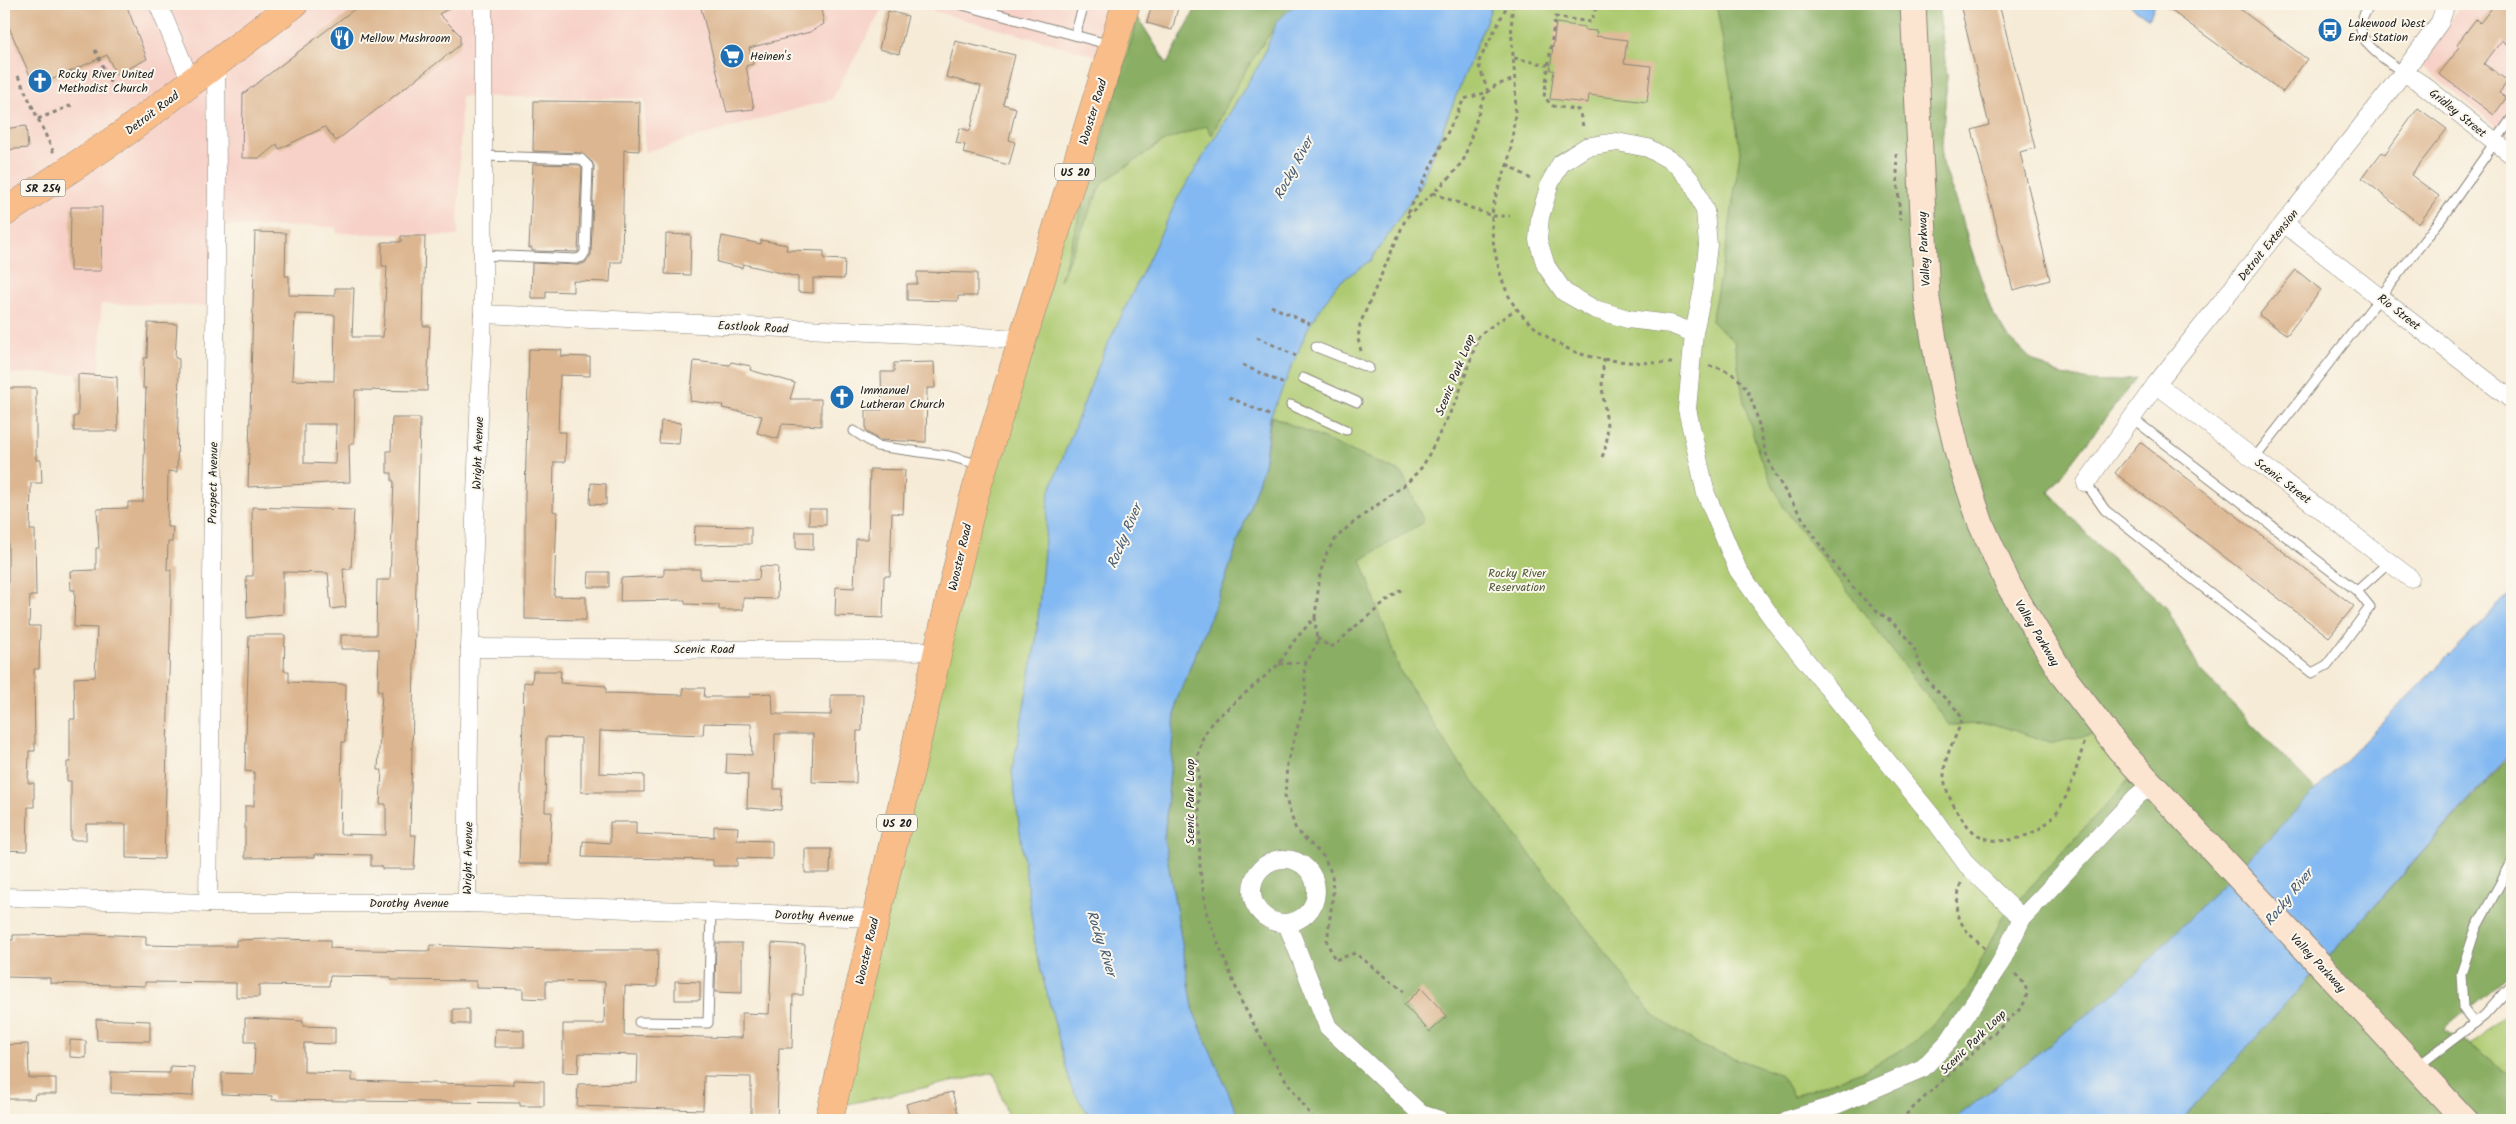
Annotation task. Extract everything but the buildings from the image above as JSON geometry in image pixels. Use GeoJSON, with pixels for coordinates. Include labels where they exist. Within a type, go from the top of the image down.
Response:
{"type":"FeatureCollection","features":[{"type":"Feature","properties":{"kind":"main road","name":"Detroit Road"},"geometry":{"type":"LineString","coordinates":[[4,213],[83,163],[294,4]]}},
{"type":"Feature","properties":{"kind":"main road","name":"Wooster Road"},"geometry":{"type":"LineString","coordinates":[[829,1120],[973,500],[1126,4]]}},
{"type":"Feature","properties":{"kind":"street"},"geometry":{"type":"LineString","coordinates":[[158,4],[192,82]]}},
{"type":"Feature","properties":{"kind":"street","name":"Wright Avenue"},"geometry":{"type":"LineString","coordinates":[[467,902],[470,648],[483,314],[483,4]]}},
{"type":"Feature","properties":{"kind":"street","name":"Valley Parkway"},"geometry":{"type":"LineString","coordinates":[[1913,4],[1927,299],[1944,392],[1960,458],[1981,524],[2009,586],[2035,632],[2093,717],[2151,784],[2465,1120]]}},
{"type":"Feature","properties":{"kind":"street","name":"Detroit Extension"},"geometry":{"type":"LineString","coordinates":[[2086,484],[2156,384],[2285,224],[2403,72],[2440,22],[2446,4]]}},
{"type":"Feature","properties":{"kind":"street","name":"Prospect Avenue"},"geometry":{"type":"LineString","coordinates":[[208,902],[217,178],[216,64]]}},
{"type":"Feature","properties":{"kind":"street","name":"Gridley Street"},"geometry":{"type":"LineString","coordinates":[[2403,72],[2422,84],[2512,155]]}},
{"type":"Feature","properties":{"kind":"street"},"geometry":{"type":"LineString","coordinates":[[1694,333],[1670,324],[1628,319],[1594,309],[1564,292],[1546,266],[1538,240],[1540,217],[1548,189],[1561,163],[1586,147],[1617,142],[1648,148],[1675,163],[1693,183],[1705,210],[1708,245],[1703,289],[1694,333],[1687,409],[1706,494],[1738,570],[1777,625],[1968,865],[2022,918]]}},
{"type":"Feature","properties":{"kind":"street","name":"Rio Street"},"geometry":{"type":"LineString","coordinates":[[2285,224],[2512,400]]}},
{"type":"Feature","properties":{"kind":"street","name":"Eastlook Road"},"geometry":{"type":"LineString","coordinates":[[483,314],[1023,340]]}},
{"type":"Feature","properties":{"kind":"street","name":"Scenic Street"},"geometry":{"type":"LineString","coordinates":[[2156,384],[2410,578]]}},
{"type":"Feature","properties":{"kind":"street","name":"Scenic Road"},"geometry":{"type":"LineString","coordinates":[[470,648],[938,651]]}},
{"type":"Feature","properties":{"kind":"street"},"geometry":{"type":"LineString","coordinates":[[1787,1120],[1836,1105],[1923,1068],[1949,1041],[2001,962],[2022,918],[2136,796],[2151,784]]}},
{"type":"Feature","properties":{"kind":"street","name":"Dorothy Avenue"},"geometry":{"type":"LineString","coordinates":[[4,897],[208,902],[467,902],[875,918]]}},
{"type":"Feature","properties":{"kind":"street"},"geometry":{"type":"LineString","coordinates":[[1287,924],[1328,1027],[1421,1114],[1440,1120]]}},
{"type":"Feature","properties":{"kind":"lane"},"geometry":{"type":"LineString","coordinates":[[959,4],[1113,46]]}},
{"type":"Feature","properties":{"kind":"lane"},"geometry":{"type":"LineString","coordinates":[[1075,35],[1084,4]]}},
{"type":"Feature","properties":{"kind":"lane"},"geometry":{"type":"LineString","coordinates":[[2372,4],[2360,20],[2360,30],[2364,39],[2381,56],[2403,72]]}},
{"type":"Feature","properties":{"kind":"lane"},"geometry":{"type":"LineString","coordinates":[[2254,459],[2441,219],[2512,118]]}},
{"type":"Feature","properties":{"kind":"lane"},"geometry":{"type":"LineString","coordinates":[[483,156],[581,159],[588,166],[585,252],[582,257],[576,259],[483,256]]}},
{"type":"Feature","properties":{"kind":"lane"},"geometry":{"type":"LineString","coordinates":[[1316,347],[1369,368]]}},
{"type":"Feature","properties":{"kind":"lane"},"geometry":{"type":"LineString","coordinates":[[1303,378],[1357,402]]}},
{"type":"Feature","properties":{"kind":"lane"},"geometry":{"type":"LineString","coordinates":[[1291,405],[1346,430]]}},
{"type":"Feature","properties":{"kind":"lane"},"geometry":{"type":"LineString","coordinates":[[2086,484],[2105,510],[2312,673],[2327,665],[2370,608],[2357,591],[2132,418]]}},
{"type":"Feature","properties":{"kind":"lane"},"geometry":{"type":"LineString","coordinates":[[854,431],[878,446],[949,456],[984,465]]}},
{"type":"Feature","properties":{"kind":"lane"},"geometry":{"type":"LineString","coordinates":[[2357,591],[2388,562]]}},
{"type":"Feature","properties":{"kind":"lane"},"geometry":{"type":"LineString","coordinates":[[2475,1023],[2463,1008],[2461,974],[2476,928],[2512,862]]}},
{"type":"Feature","properties":{"kind":"lane"},"geometry":{"type":"LineString","coordinates":[[639,1022],[708,1023],[711,912]]}},
{"type":"Feature","properties":{"kind":"lane"},"geometry":{"type":"LineString","coordinates":[[2416,1068],[2475,1023],[2510,991]]}},
{"type":"Feature","properties":{"kind":"path"},"geometry":{"type":"LineString","coordinates":[[1488,92],[1478,63],[1508,4]]}},
{"type":"Feature","properties":{"kind":"path"},"geometry":{"type":"LineString","coordinates":[[1513,4],[1510,22],[1514,58],[1515,112],[1507,164],[1495,194],[1492,216],[1494,254],[1501,276],[1516,309],[1551,340],[1581,354],[1644,363],[1721,367],[1734,374],[1746,388],[1760,421],[1766,451],[1774,474],[1801,516],[1832,561],[1868,602],[1912,644],[1925,677],[1958,710],[1962,719],[1946,756],[1944,773],[1946,790],[1968,828],[1979,836],[2001,840],[2027,836],[2038,830],[2051,819],[2066,794],[2086,741]]}},
{"type":"Feature","properties":{"kind":"path"},"geometry":{"type":"LineString","coordinates":[[1584,126],[1579,110],[1553,106],[1544,97],[1555,17],[1592,22],[1597,4]]}},
{"type":"Feature","properties":{"kind":"path"},"geometry":{"type":"LineString","coordinates":[[95,50],[116,95]]}},
{"type":"Feature","properties":{"kind":"path"},"geometry":{"type":"LineString","coordinates":[[1514,58],[1548,65]]}},
{"type":"Feature","properties":{"kind":"path"},"geometry":{"type":"LineString","coordinates":[[18,76],[58,160]]}},
{"type":"Feature","properties":{"kind":"path"},"geometry":{"type":"LineString","coordinates":[[1406,218],[1452,175],[1464,159],[1482,102],[1488,92],[1496,85],[1515,79]]}},
{"type":"Feature","properties":{"kind":"path"},"geometry":{"type":"LineString","coordinates":[[1366,358],[1361,353],[1358,339],[1360,324],[1406,218],[1464,99],[1488,92]]}},
{"type":"Feature","properties":{"kind":"path"},"geometry":{"type":"LineString","coordinates":[[38,119],[74,104]]}},
{"type":"Feature","properties":{"kind":"path"},"geometry":{"type":"LineString","coordinates":[[1507,164],[1548,189]]}},
{"type":"Feature","properties":{"kind":"path"},"geometry":{"type":"LineString","coordinates":[[1432,193],[1492,216],[1510,216]]}},
{"type":"Feature","properties":{"kind":"path"},"geometry":{"type":"LineString","coordinates":[[1271,306],[1310,324]]}},
{"type":"Feature","properties":{"kind":"path","name":"Scenic Park Loop"},"geometry":{"type":"LineString","coordinates":[[1314,1120],[1281,1073],[1242,1003],[1207,915],[1200,870],[1198,756],[1204,737],[1212,722],[1279,664],[1294,641],[1316,617],[1320,574],[1327,552],[1336,538],[1408,482],[1423,466],[1457,399],[1479,335],[1516,309]]}},
{"type":"Feature","properties":{"kind":"path"},"geometry":{"type":"LineString","coordinates":[[1256,337],[1296,356]]}},
{"type":"Feature","properties":{"kind":"path"},"geometry":{"type":"LineString","coordinates":[[1602,457],[1608,444],[1609,431],[1602,393],[1604,358]]}},
{"type":"Feature","properties":{"kind":"path"},"geometry":{"type":"LineString","coordinates":[[1243,365],[1284,384]]}},
{"type":"Feature","properties":{"kind":"path"},"geometry":{"type":"LineString","coordinates":[[1229,397],[1271,416]]}},
{"type":"Feature","properties":{"kind":"path"},"geometry":{"type":"LineString","coordinates":[[1317,638],[1329,646],[1335,646],[1351,630],[1402,589]]}},
{"type":"Feature","properties":{"kind":"path"},"geometry":{"type":"LineString","coordinates":[[1316,617],[1317,638],[1304,674],[1306,693],[1304,707],[1287,764],[1285,796],[1289,815],[1296,830],[1323,856],[1332,874],[1333,893],[1327,942],[1335,960],[1355,953],[1404,991]]}},
{"type":"Feature","properties":{"kind":"path"},"geometry":{"type":"LineString","coordinates":[[1279,664],[1307,662]]}},
{"type":"Feature","properties":{"kind":"path"},"geometry":{"type":"LineString","coordinates":[[1962,878],[1956,908],[1960,921],[1968,934],[1993,955]]}},
{"type":"Feature","properties":{"kind":"path","name":"Scenic Park Loop"},"geometry":{"type":"LineString","coordinates":[[1900,1120],[1940,1085],[2027,999],[2028,990],[2024,981],[2009,969]]}},
{"type":"Feature","properties":{"kind":"shaded area"},"geometry":{"type":"Polygon","coordinates":[[[4,4],[885,4],[832,99],[644,152],[645,99],[461,96],[458,236],[337,233],[336,227],[223,226],[222,306],[101,304],[100,374],[4,373],[4,4]]]}},
{"type":"Feature","properties":{"kind":"shaded area"},"geometry":{"type":"Polygon","coordinates":[[[908,4],[1116,4],[1101,57],[908,4]]]}},
{"type":"Feature","properties":{"kind":"shaded area"},"geometry":{"type":"Polygon","coordinates":[[[2461,4],[2512,4],[2512,138],[2419,64],[2461,4]]]}},
{"type":"Feature","properties":{"kind":"green space","name":"Rocky River Reservation"},"geometry":{"type":"Polygon","coordinates":[[[1129,4],[1212,135],[1248,66],[1270,33],[1295,4],[1938,4],[1947,76],[1941,157],[1991,310],[2008,337],[2031,359],[2058,374],[2089,381],[2105,382],[2136,378],[2049,492],[2095,543],[2166,607],[2199,669],[2359,836],[2424,1016],[2512,1084],[2512,1120],[1009,1120],[994,1073],[843,1105],[964,522],[1129,4]]]}},
{"type":"Feature","properties":{"kind":"green space"},"geometry":{"type":"Polygon","coordinates":[[[1198,4],[1295,4],[1270,33],[1248,66],[1212,135],[1206,126],[1164,141],[1102,183],[1060,281],[1138,18],[1167,64],[1198,4]]]}},
{"type":"Feature","properties":{"kind":"green space"},"geometry":{"type":"Polygon","coordinates":[[[1716,4],[1938,4],[1947,76],[1941,157],[1991,310],[2008,337],[2031,359],[2058,374],[2089,381],[2105,382],[2136,378],[2049,492],[2095,543],[2166,607],[2199,669],[2319,794],[2120,989],[1953,1120],[1244,1120],[1238,1116],[1194,1013],[1164,839],[1176,702],[1224,583],[1264,465],[1271,416],[1402,473],[1424,522],[1361,560],[1400,671],[1453,754],[1653,1015],[1703,1047],[1781,1075],[1793,1096],[1865,1070],[1915,1042],[1967,989],[2002,918],[2141,766],[2110,730],[2053,743],[1994,724],[1949,725],[1784,508],[1760,458],[1744,403],[1734,341],[1711,321],[1728,237],[1740,152],[1732,92],[1716,4]]]}},
{"type":"Feature","properties":{"kind":"green space"},"geometry":{"type":"Polygon","coordinates":[[[2512,754],[2512,972],[2443,1030],[2471,1045],[2512,1077],[2512,1120],[2181,1120],[2512,754]]]}},
{"type":"Feature","properties":{"kind":"green space"},"geometry":{"type":"Polygon","coordinates":[[[2512,1009],[2512,1077],[2471,1045],[2512,1009]]]}},
{"type":"Feature","properties":{"kind":"water","name":"Rocky River"},"geometry":{"type":"Polygon","coordinates":[[[1295,4],[1493,4],[1420,186],[1371,260],[1337,284],[1309,326],[1270,418],[1264,465],[1224,583],[1176,702],[1164,839],[1194,1013],[1238,1115],[1244,1120],[1092,1120],[1071,1087],[1036,951],[1012,772],[1036,641],[1049,493],[1103,354],[1178,198],[1260,63],[1277,22],[1295,4]]]}},
{"type":"Feature","properties":{"kind":"water"},"geometry":{"type":"Polygon","coordinates":[[[2128,4],[2155,4],[2149,19],[2128,4]]]}},
{"type":"Feature","properties":{"kind":"water","name":"Rocky River"},"geometry":{"type":"Polygon","coordinates":[[[2512,591],[2512,752],[2182,1120],[1953,1120],[2120,989],[2512,591]]]}},
{"type":"Feature","properties":{"kind":"place","name":"Lakewood West End Station"},"geometry":{"type":"Point","coordinates":[2330,30]}},
{"type":"Feature","properties":{"kind":"place","name":"Mellow Mushroom"},"geometry":{"type":"Point","coordinates":[342,38]}},
{"type":"Feature","properties":{"kind":"place","name":"Heinen's"},"geometry":{"type":"Point","coordinates":[732,56]}},
{"type":"Feature","properties":{"kind":"place","name":"Rocky River United Methodist Church"},"geometry":{"type":"Point","coordinates":[40,81]}},
{"type":"Feature","properties":{"kind":"place","name":"Immanuel Lutheran Church"},"geometry":{"type":"Point","coordinates":[842,397]}}]}
